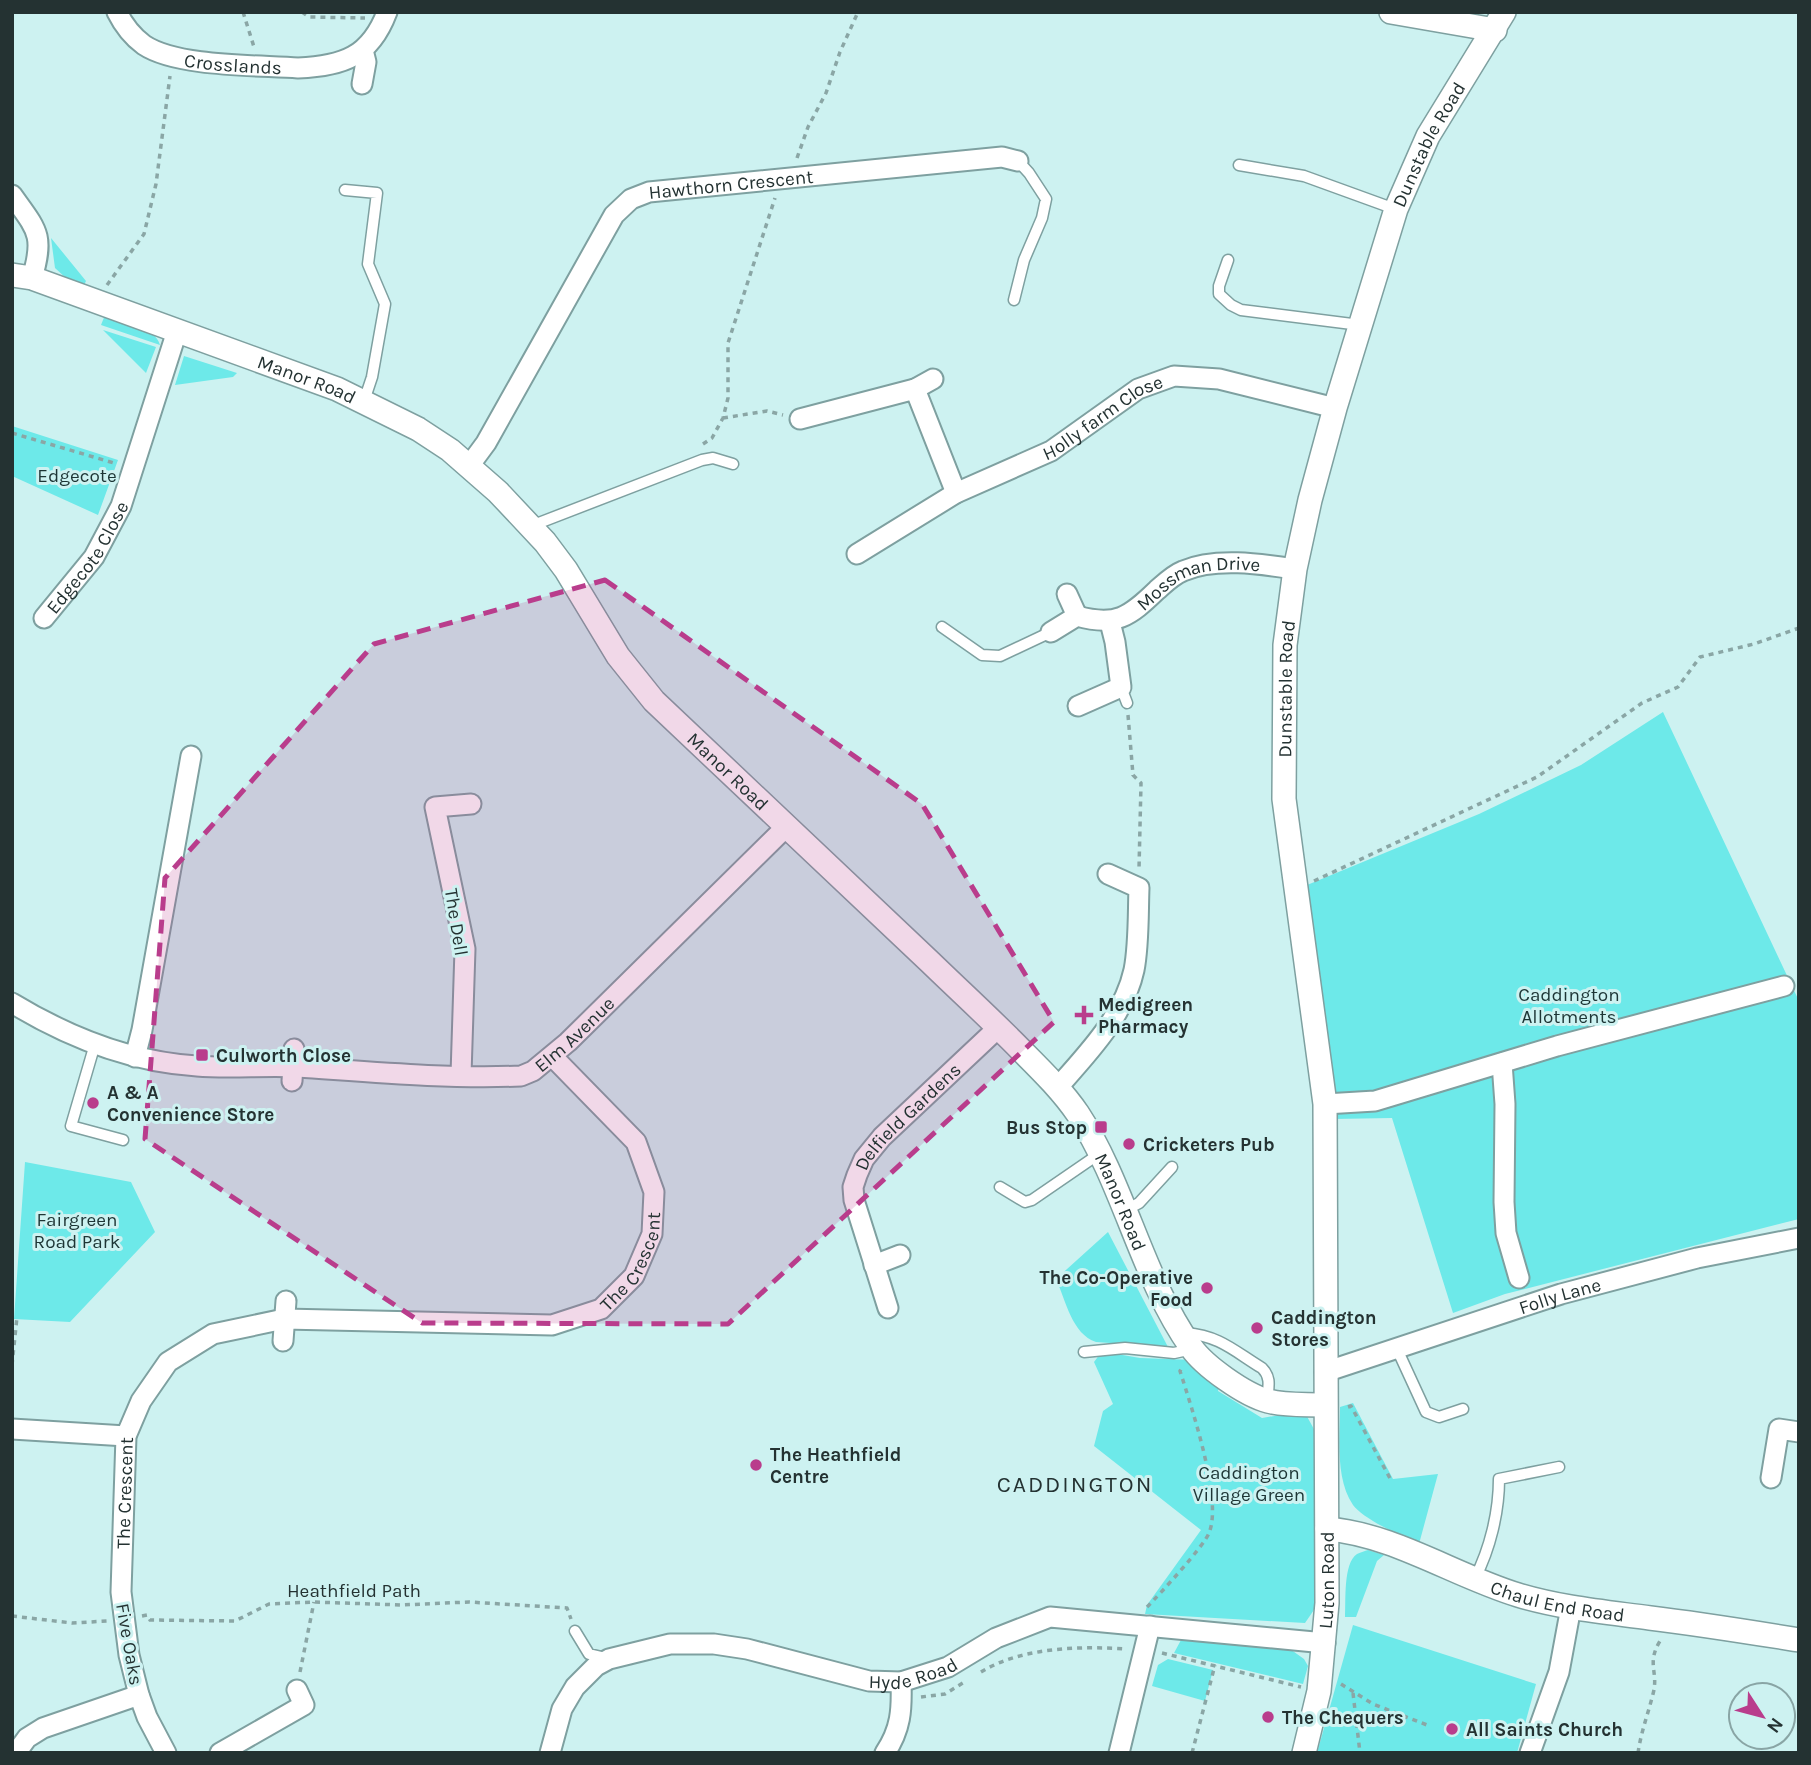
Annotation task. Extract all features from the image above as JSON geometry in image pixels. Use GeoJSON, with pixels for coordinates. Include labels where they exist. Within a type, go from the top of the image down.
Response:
{"type":"FeatureCollection","features":[{"type":"Feature","properties":{"kind":"street","name":"Crosslands"},"geometry":{"type":"LineString","coordinates":[[117,12],[127,28],[145,46],[172,57],[195,61],[314,67],[349,58],[363,50]]}},
{"type":"Feature","properties":{"kind":"street"},"geometry":{"type":"LineString","coordinates":[[1391,12],[1499,21]]}},
{"type":"Feature","properties":{"kind":"street"},"geometry":{"type":"LineString","coordinates":[[362,84],[366,62],[363,50],[377,35],[385,17]]}},
{"type":"Feature","properties":{"kind":"street","name":"Dunstable Road"},"geometry":{"type":"LineString","coordinates":[[1326,1410],[1325,1104],[1284,799],[1285,645],[1294,569],[1335,408],[1396,209],[1428,136],[1499,21]]}},
{"type":"Feature","properties":{"kind":"street","name":"Hawthorn Crescent"},"geometry":{"type":"LineString","coordinates":[[469,466],[486,443],[614,215],[623,205],[639,195],[1002,157],[1018,161]]}},
{"type":"Feature","properties":{"kind":"street"},"geometry":{"type":"LineString","coordinates":[[12,195],[36,230],[40,246],[22,276]]}},
{"type":"Feature","properties":{"kind":"street","name":"Manor Road"},"geometry":{"type":"LineString","coordinates":[[22,276],[365,401],[418,429],[469,466],[531,526],[566,570],[618,656],[654,701],[999,1027],[1058,1087],[1078,1114],[1100,1153],[1124,1212],[1187,1341],[1237,1387],[1267,1401],[1326,1410]]}},
{"type":"Feature","properties":{"kind":"street","name":"Edgecote Close"},"geometry":{"type":"LineString","coordinates":[[44,618],[94,558],[121,506],[177,331]]}},
{"type":"Feature","properties":{"kind":"street","name":"Holly farm Close"},"geometry":{"type":"LineString","coordinates":[[857,554],[956,493],[1051,451],[1138,389],[1174,376],[1219,379],[1335,408]]}},
{"type":"Feature","properties":{"kind":"street"},"geometry":{"type":"LineString","coordinates":[[800,419],[915,388],[933,379]]}},
{"type":"Feature","properties":{"kind":"street"},"geometry":{"type":"LineString","coordinates":[[915,388],[956,493]]}},
{"type":"Feature","properties":{"kind":"street","name":"Mossman Drive"},"geometry":{"type":"LineString","coordinates":[[1110,622],[1125,616],[1171,578],[1201,565],[1258,563],[1294,569]]}},
{"type":"Feature","properties":{"kind":"street"},"geometry":{"type":"LineString","coordinates":[[1067,594],[1077,616]]}},
{"type":"Feature","properties":{"kind":"street"},"geometry":{"type":"LineString","coordinates":[[1051,632],[1077,616],[1110,622],[1124,695],[1078,706]]}},
{"type":"Feature","properties":{"kind":"street"},"geometry":{"type":"LineString","coordinates":[[135,1057],[191,756]]}},
{"type":"Feature","properties":{"kind":"street","name":"The Dell"},"geometry":{"type":"LineString","coordinates":[[461,1075],[465,949],[435,807],[471,804]]}},
{"type":"Feature","properties":{"kind":"street","name":"Elm Avenue"},"geometry":{"type":"LineString","coordinates":[[12,1003],[76,1038],[135,1057],[195,1066],[293,1065],[380,1073],[521,1076],[552,1056],[787,827]]}},
{"type":"Feature","properties":{"kind":"street"},"geometry":{"type":"LineString","coordinates":[[1058,1087],[1093,1047],[1121,1005],[1134,970],[1139,888],[1108,874]]}},
{"type":"Feature","properties":{"kind":"street"},"geometry":{"type":"LineString","coordinates":[[1325,1104],[1375,1101],[1502,1062],[1784,986]]}},
{"type":"Feature","properties":{"kind":"street","name":"Delfield Gardens"},"geometry":{"type":"LineString","coordinates":[[888,1308],[854,1199],[853,1187],[864,1160],[882,1137],[999,1027]]}},
{"type":"Feature","properties":{"kind":"street","name":"The Crescent"},"geometry":{"type":"LineString","coordinates":[[121,1592],[126,1436],[141,1401],[169,1363],[213,1334],[285,1310],[552,1325],[601,1309],[634,1276],[652,1234],[654,1192],[636,1142],[552,1056]]}},
{"type":"Feature","properties":{"kind":"street"},"geometry":{"type":"LineString","coordinates":[[1502,1062],[1506,1233],[1519,1278]]}},
{"type":"Feature","properties":{"kind":"street","name":"Folly Lane"},"geometry":{"type":"LineString","coordinates":[[1325,1372],[1561,1294],[1697,1258],[1799,1238]]}},
{"type":"Feature","properties":{"kind":"street"},"geometry":{"type":"LineString","coordinates":[[874,1265],[900,1255]]}},
{"type":"Feature","properties":{"kind":"street"},"geometry":{"type":"LineString","coordinates":[[283,1341],[285,1310]]}},
{"type":"Feature","properties":{"kind":"street","name":"Luton Road"},"geometry":{"type":"LineString","coordinates":[[1304,1753],[1321,1683],[1325,1643],[1326,1410]]}},
{"type":"Feature","properties":{"kind":"street"},"geometry":{"type":"LineString","coordinates":[[12,1429],[126,1436]]}},
{"type":"Feature","properties":{"kind":"street"},"geometry":{"type":"LineString","coordinates":[[1772,1478],[1779,1429],[1799,1432]]}},
{"type":"Feature","properties":{"kind":"street","name":"Chaul End Road"},"geometry":{"type":"LineString","coordinates":[[1327,1529],[1376,1539],[1474,1580],[1519,1595],[1571,1607],[1799,1640]]}},
{"type":"Feature","properties":{"kind":"street","name":"Five Oaks"},"geometry":{"type":"LineString","coordinates":[[121,1592],[129,1655],[139,1695],[166,1753]]}},
{"type":"Feature","properties":{"kind":"street"},"geometry":{"type":"LineString","coordinates":[[1530,1753],[1559,1672],[1571,1607]]}},
{"type":"Feature","properties":{"kind":"street","name":"Hyde Road"},"geometry":{"type":"LineString","coordinates":[[550,1753],[562,1709],[575,1687],[596,1666],[610,1659],[670,1644],[714,1644],[747,1648],[902,1691],[996,1638],[1050,1617],[1325,1643]]}},
{"type":"Feature","properties":{"kind":"street"},"geometry":{"type":"LineString","coordinates":[[1119,1753],[1145,1650],[1140,1625]]}},
{"type":"Feature","properties":{"kind":"street"},"geometry":{"type":"LineString","coordinates":[[885,1753],[897,1734],[902,1691]]}},
{"type":"Feature","properties":{"kind":"street","name":"Five Oaks"},"geometry":{"type":"LineString","coordinates":[[16,1753],[27,1738],[43,1728],[139,1695]]}},
{"type":"Feature","properties":{"kind":"street"},"geometry":{"type":"LineString","coordinates":[[220,1753],[304,1704]]}},
{"type":"Feature","properties":{"kind":"lane"},"geometry":{"type":"LineString","coordinates":[[1014,300],[1024,260],[1042,218],[1046,199],[1018,161]]}},
{"type":"Feature","properties":{"kind":"lane"},"geometry":{"type":"LineString","coordinates":[[1239,165],[1304,176],[1396,209]]}},
{"type":"Feature","properties":{"kind":"lane"},"geometry":{"type":"LineString","coordinates":[[345,190],[377,193],[368,264],[385,304],[365,401]]}},
{"type":"Feature","properties":{"kind":"lane"},"geometry":{"type":"LineString","coordinates":[[1228,260],[1219,294],[1241,310],[1360,325]]}},
{"type":"Feature","properties":{"kind":"lane"},"geometry":{"type":"LineString","coordinates":[[531,526],[702,460],[713,458],[733,464]]}},
{"type":"Feature","properties":{"kind":"lane"},"geometry":{"type":"LineString","coordinates":[[942,627],[982,655],[1000,656],[1051,632]]}},
{"type":"Feature","properties":{"kind":"lane"},"geometry":{"type":"LineString","coordinates":[[95,1044],[71,1126],[123,1140]]}},
{"type":"Feature","properties":{"kind":"lane"},"geometry":{"type":"LineString","coordinates":[[1000,1187],[1025,1202],[1032,1200],[1100,1153]]}},
{"type":"Feature","properties":{"kind":"lane"},"geometry":{"type":"LineString","coordinates":[[1124,1212],[1139,1203],[1172,1167]]}},
{"type":"Feature","properties":{"kind":"lane"},"geometry":{"type":"LineString","coordinates":[[1084,1352],[1125,1348],[1174,1353],[1187,1341]]}},
{"type":"Feature","properties":{"kind":"lane"},"geometry":{"type":"LineString","coordinates":[[1397,1349],[1426,1412],[1439,1417],[1463,1409]]}},
{"type":"Feature","properties":{"kind":"lane"},"geometry":{"type":"LineString","coordinates":[[1474,1580],[1484,1561],[1499,1498],[1499,1479],[1559,1467]]}},
{"type":"Feature","properties":{"kind":"lane"},"geometry":{"type":"LineString","coordinates":[[575,1631],[589,1654],[610,1659]]}},
{"type":"Feature","properties":{"kind":"path"},"geometry":{"type":"LineString","coordinates":[[243,12],[260,65]]}},
{"type":"Feature","properties":{"kind":"path"},"geometry":{"type":"LineString","coordinates":[[302,12],[309,17],[385,17]]}},
{"type":"Feature","properties":{"kind":"path"},"geometry":{"type":"LineString","coordinates":[[701,446],[712,438],[723,418],[728,398],[729,343],[777,192],[790,178],[808,127],[826,93],[858,12]]}},
{"type":"Feature","properties":{"kind":"path"},"geometry":{"type":"LineString","coordinates":[[94,302],[144,234],[156,184],[172,57]]}},
{"type":"Feature","properties":{"kind":"path"},"geometry":{"type":"LineString","coordinates":[[723,418],[767,411],[800,419]]}},
{"type":"Feature","properties":{"kind":"path"},"geometry":{"type":"LineString","coordinates":[[12,433],[120,465]]}},
{"type":"Feature","properties":{"kind":"path"},"geometry":{"type":"LineString","coordinates":[[1295,890],[1537,777],[1642,703],[1678,687],[1700,657],[1754,644],[1799,628]]}},
{"type":"Feature","properties":{"kind":"path"},"geometry":{"type":"LineString","coordinates":[[1124,695],[1133,775],[1141,783],[1139,888]]}},
{"type":"Feature","properties":{"kind":"path"},"geometry":{"type":"LineString","coordinates":[[12,1365],[18,1317]]}},
{"type":"Feature","properties":{"kind":"path"},"geometry":{"type":"LineString","coordinates":[[1140,1625],[1151,1604],[1209,1535],[1214,1515],[1205,1462],[1180,1371],[1187,1341]]}},
{"type":"Feature","properties":{"kind":"path"},"geometry":{"type":"LineString","coordinates":[[1326,1410],[1351,1406],[1392,1482]]}},
{"type":"Feature","properties":{"kind":"path"},"geometry":{"type":"LineString","coordinates":[[304,1704],[314,1602]]}},
{"type":"Feature","properties":{"kind":"path","name":"Heathfield Path"},"geometry":{"type":"LineString","coordinates":[[12,1616],[72,1623],[125,1620],[147,1615],[150,1620],[235,1621],[269,1604],[314,1602],[401,1605],[468,1602],[567,1608],[575,1631]]}},
{"type":"Feature","properties":{"kind":"path"},"geometry":{"type":"LineString","coordinates":[[1638,1753],[1647,1710],[1654,1692],[1653,1654],[1661,1638],[1665,1620]]}},
{"type":"Feature","properties":{"kind":"path"},"geometry":{"type":"LineString","coordinates":[[902,1691],[945,1694],[996,1663],[1026,1655],[1071,1649],[1145,1650],[1321,1683],[1353,1693],[1427,1726]]}},
{"type":"Feature","properties":{"kind":"path"},"geometry":{"type":"LineString","coordinates":[[1192,1753],[1215,1665]]}},
{"type":"Feature","properties":{"kind":"path"},"geometry":{"type":"LineString","coordinates":[[1353,1693],[1360,1753]]}},
{"type":"Feature","properties":{"kind":"highlighted area"},"geometry":{"type":"Polygon","coordinates":[[[605,580],[922,804],[1054,1022],[728,1324],[422,1323],[145,1139],[165,878],[374,644],[605,580]]]}},
{"type":"Feature","properties":{"kind":"green space"},"geometry":{"type":"Polygon","coordinates":[[[51,238],[86,281],[84,285],[67,279],[55,268],[51,238]]]}},
{"type":"Feature","properties":{"kind":"green space"},"geometry":{"type":"Polygon","coordinates":[[[105,315],[145,329],[152,333],[160,345],[101,325],[105,315]]]}},
{"type":"Feature","properties":{"kind":"green space"},"geometry":{"type":"Polygon","coordinates":[[[103,330],[156,347],[146,373],[103,330]]]}},
{"type":"Feature","properties":{"kind":"green space"},"geometry":{"type":"Polygon","coordinates":[[[184,356],[237,373],[233,377],[175,385],[184,356]]]}},
{"type":"Feature","properties":{"kind":"green space","name":"Edgecote"},"geometry":{"type":"Polygon","coordinates":[[[12,426],[118,460],[98,515],[12,476],[12,426]]]}},
{"type":"Feature","properties":{"kind":"green space","name":"Caddington Allotments"},"geometry":{"type":"Polygon","coordinates":[[[1663,712],[1799,1001],[1799,1219],[1505,1294],[1453,1313],[1392,1118],[1333,1119],[1295,890],[1479,814],[1581,765],[1663,712]]]}},
{"type":"Feature","properties":{"kind":"green space","name":"Fairgreen Road Park"},"geometry":{"type":"Polygon","coordinates":[[[25,1162],[131,1182],[155,1232],[70,1322],[14,1319],[25,1162]]]}},
{"type":"Feature","properties":{"kind":"green space"},"geometry":{"type":"Polygon","coordinates":[[[1108,1232],[1168,1347],[1096,1342],[1081,1332],[1075,1324],[1056,1279],[1108,1232]]]}},
{"type":"Feature","properties":{"kind":"green space","name":"Caddington Village Green"},"geometry":{"type":"Polygon","coordinates":[[[1100,1354],[1140,1358],[1196,1360],[1221,1377],[1218,1391],[1262,1418],[1304,1411],[1315,1431],[1318,1604],[1305,1623],[1145,1614],[1147,1605],[1201,1530],[1094,1446],[1103,1411],[1113,1404],[1094,1362],[1100,1354]]]}},
{"type":"Feature","properties":{"kind":"green space"},"geometry":{"type":"Polygon","coordinates":[[[1353,1403],[1393,1479],[1438,1474],[1419,1544],[1365,1516],[1353,1505],[1347,1494],[1340,1458],[1340,1407],[1353,1403]]]}},
{"type":"Feature","properties":{"kind":"green space"},"geometry":{"type":"Polygon","coordinates":[[[1368,1550],[1384,1555],[1377,1561],[1356,1617],[1345,1617],[1349,1565],[1357,1554],[1368,1550]]]}},
{"type":"Feature","properties":{"kind":"green space"},"geometry":{"type":"Polygon","coordinates":[[[1353,1625],[1536,1684],[1517,1753],[1317,1753],[1353,1625]]]}},
{"type":"Feature","properties":{"kind":"green space"},"geometry":{"type":"Polygon","coordinates":[[[1181,1640],[1290,1649],[1304,1659],[1308,1666],[1303,1684],[1174,1653],[1181,1640]]]}},
{"type":"Feature","properties":{"kind":"green space"},"geometry":{"type":"Polygon","coordinates":[[[1168,1659],[1213,1670],[1205,1701],[1152,1686],[1158,1665],[1168,1659]]]}},
{"type":"Feature","properties":{"kind":"place","name":"Medigreen Pharmacy"},"geometry":{"type":"Point","coordinates":[1084,1015]}},
{"type":"Feature","properties":{"kind":"place","name":"Culworth Close"},"geometry":{"type":"Point","coordinates":[202,1055]}},
{"type":"Feature","properties":{"kind":"place","name":"A & A Convenience Store"},"geometry":{"type":"Point","coordinates":[93,1103]}},
{"type":"Feature","properties":{"kind":"place","name":"Bus Stop"},"geometry":{"type":"Point","coordinates":[1101,1127]}},
{"type":"Feature","properties":{"kind":"place","name":"Cricketers Pub"},"geometry":{"type":"Point","coordinates":[1129,1144]}},
{"type":"Feature","properties":{"kind":"place","name":"The Co-Operative Food"},"geometry":{"type":"Point","coordinates":[1207,1288]}},
{"type":"Feature","properties":{"kind":"place","name":"Caddington Stores"},"geometry":{"type":"Point","coordinates":[1257,1328]}},
{"type":"Feature","properties":{"kind":"place","name":"The Heathfield Centre"},"geometry":{"type":"Point","coordinates":[756,1465]}},
{"type":"Feature","properties":{"kind":"place","name":"The Chequers"},"geometry":{"type":"Point","coordinates":[1268,1717]}},
{"type":"Feature","properties":{"kind":"place","name":"All Saints Church"},"geometry":{"type":"Point","coordinates":[1452,1729]}},
{"type":"Feature","properties":{"kind":"district","name":"CADDINGTON"},"geometry":{"type":"Point","coordinates":[1075,1484]}}]}
